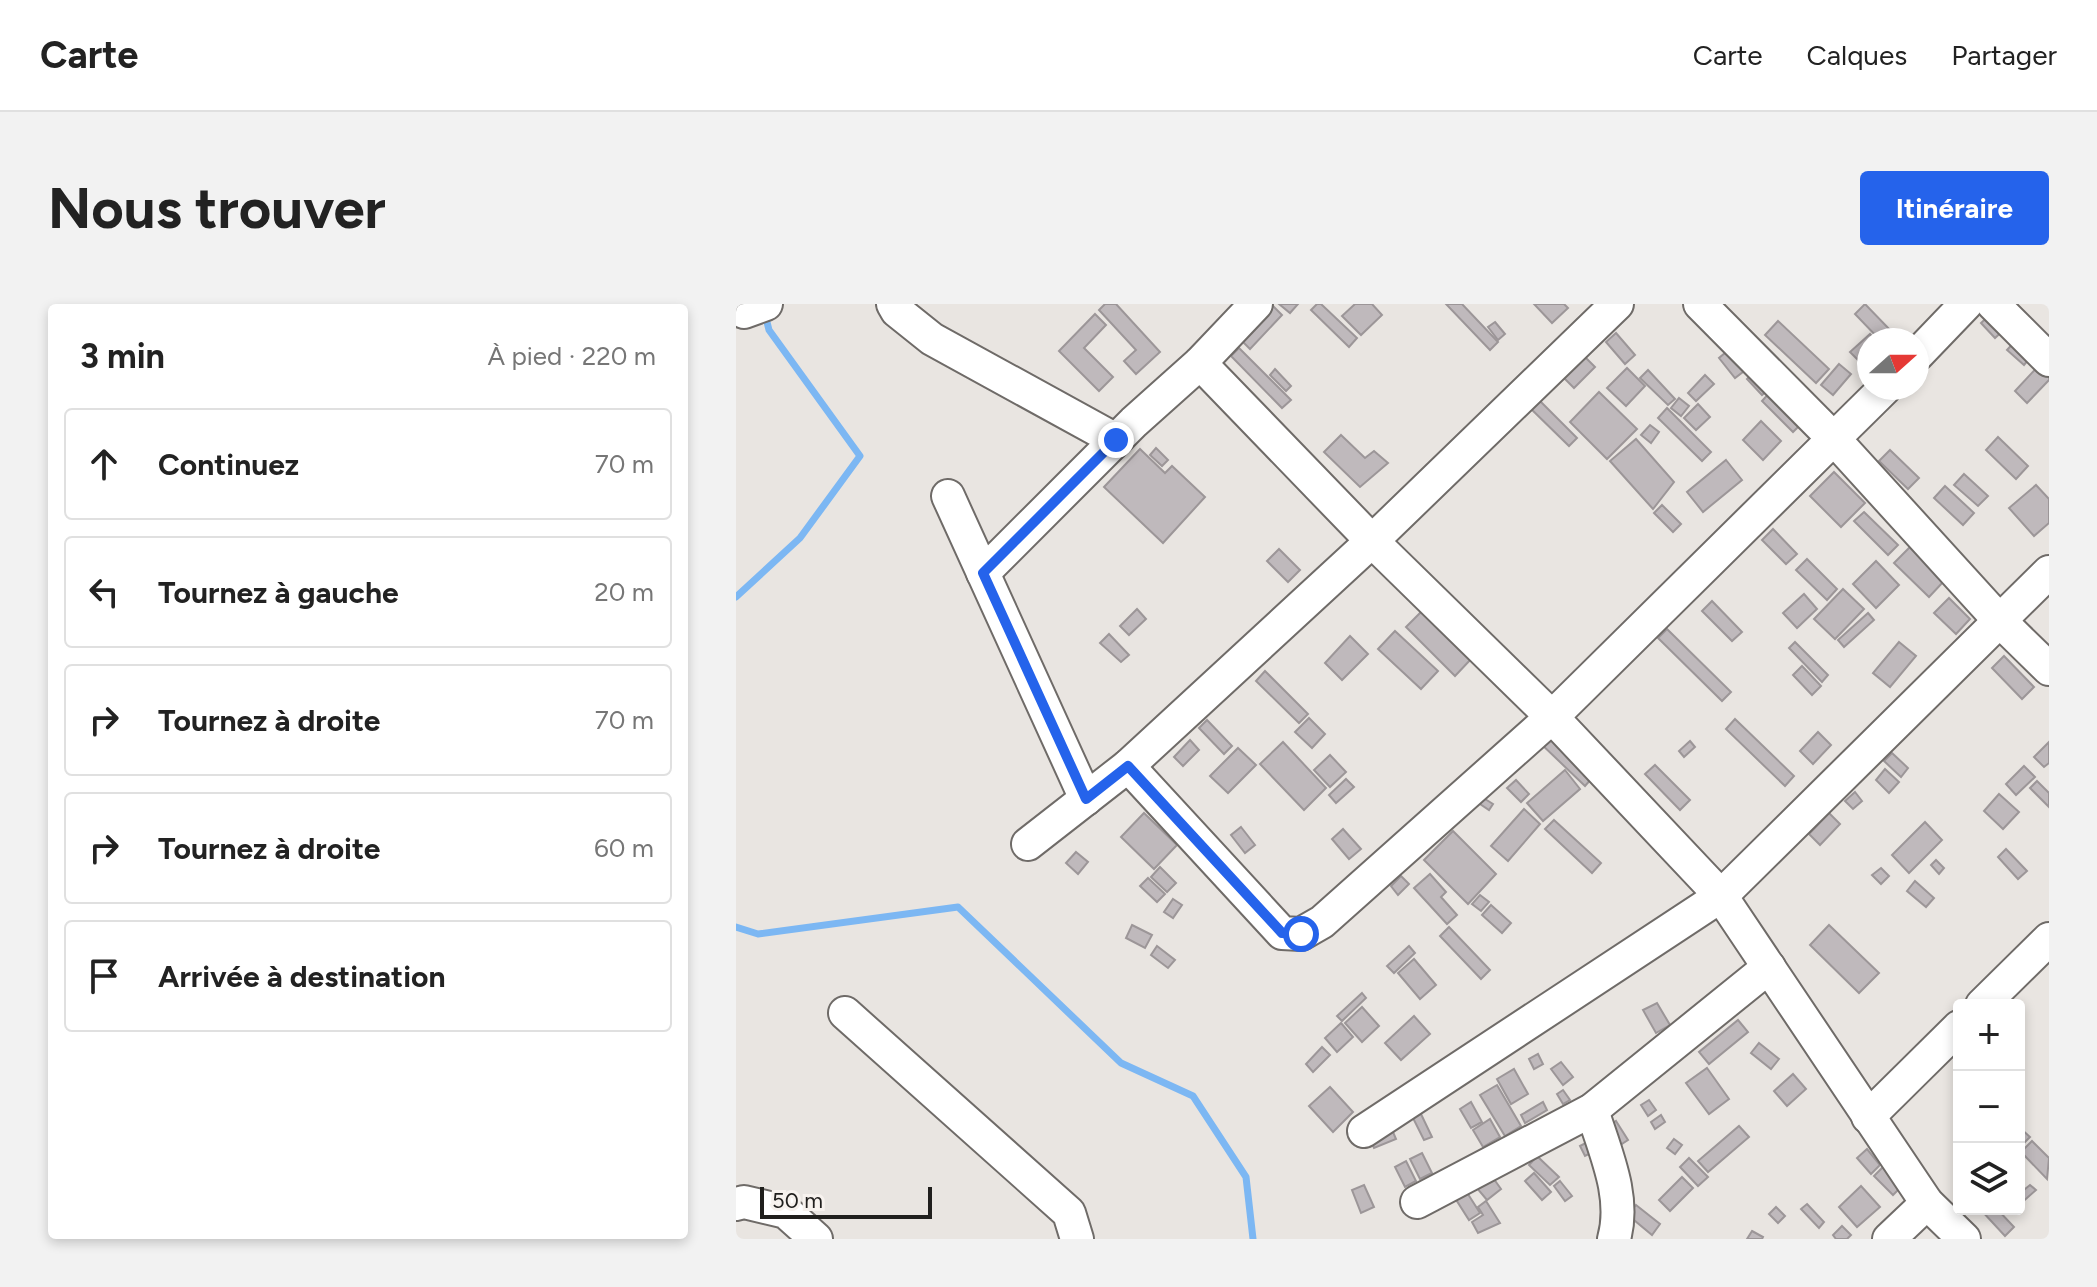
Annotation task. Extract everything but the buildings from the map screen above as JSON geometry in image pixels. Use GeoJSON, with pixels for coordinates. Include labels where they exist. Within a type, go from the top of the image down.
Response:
{"type":"FeatureCollection","features":[{"type":"Feature","properties":{"kind":"street"},"geometry":{"type":"LineString","coordinates":[[893,304],[897,311],[932,339],[1116,440]]}},
{"type":"Feature","properties":{"kind":"street"},"geometry":{"type":"LineString","coordinates":[[983,573],[1116,440],[1200,363],[1228,316],[1256,304]]}},
{"type":"Feature","properties":{"kind":"street"},"geometry":{"type":"LineString","coordinates":[[1028,844],[1128,766],[1372,541],[1617,304]]}},
{"type":"Feature","properties":{"kind":"street"},"geometry":{"type":"LineString","coordinates":[[1700,304],[1835,440],[1999,620],[2049,669]]}},
{"type":"Feature","properties":{"kind":"street"},"geometry":{"type":"LineString","coordinates":[[1929,343],[1966,304]]}},
{"type":"Feature","properties":{"kind":"street"},"geometry":{"type":"LineString","coordinates":[[1993,304],[2049,360]]}},
{"type":"Feature","properties":{"kind":"street"},"geometry":{"type":"LineString","coordinates":[[1200,363],[1372,541],[1552,717],[1721,896],[1927,1203],[1964,1239]]}},
{"type":"Feature","properties":{"kind":"street"},"geometry":{"type":"LineString","coordinates":[[1128,766],[1282,933],[1301,934],[1322,922],[1552,717],[1873,400]]}},
{"type":"Feature","properties":{"kind":"street"},"geometry":{"type":"LineString","coordinates":[[948,496],[1086,799]]}},
{"type":"Feature","properties":{"kind":"street"},"geometry":{"type":"LineString","coordinates":[[1364,1131],[1721,896],[2049,572]]}},
{"type":"Feature","properties":{"kind":"street"},"geometry":{"type":"LineString","coordinates":[[1988,999],[2049,939]]}},
{"type":"Feature","properties":{"kind":"street"},"geometry":{"type":"LineString","coordinates":[[1417,1202],[1592,1110],[1769,967]]}},
{"type":"Feature","properties":{"kind":"street"},"geometry":{"type":"LineString","coordinates":[[845,1013],[1069,1213],[1077,1239]]}},
{"type":"Feature","properties":{"kind":"street"},"geometry":{"type":"LineString","coordinates":[[1868,1117],[1953,1033]]}},
{"type":"Feature","properties":{"kind":"street"},"geometry":{"type":"LineString","coordinates":[[1592,1110],[1616,1187],[1619,1222],[1614,1239]]}},
{"type":"Feature","properties":{"kind":"street"},"geometry":{"type":"LineString","coordinates":[[736,1204],[744,1202],[786,1212],[816,1239]]}},
{"type":"Feature","properties":{"kind":"street"},"geometry":{"type":"LineString","coordinates":[[1889,1239],[1927,1203]]}},
{"type":"Feature","properties":{"kind":"waterway"},"geometry":{"type":"LineString","coordinates":[[736,597],[800,538],[860,456],[769,330],[765,314]]}},
{"type":"Feature","properties":{"kind":"waterway"},"geometry":{"type":"LineString","coordinates":[[736,927],[758,934],[958,907],[1121,1063],[1193,1096],[1246,1177],[1253,1239]]}},
{"type":"Feature","properties":{"kind":"route"},"geometry":{"type":"LineString","coordinates":[[1116,440],[983,573],[1086,799],[1128,766],[1282,933],[1301,934]]}}]}
